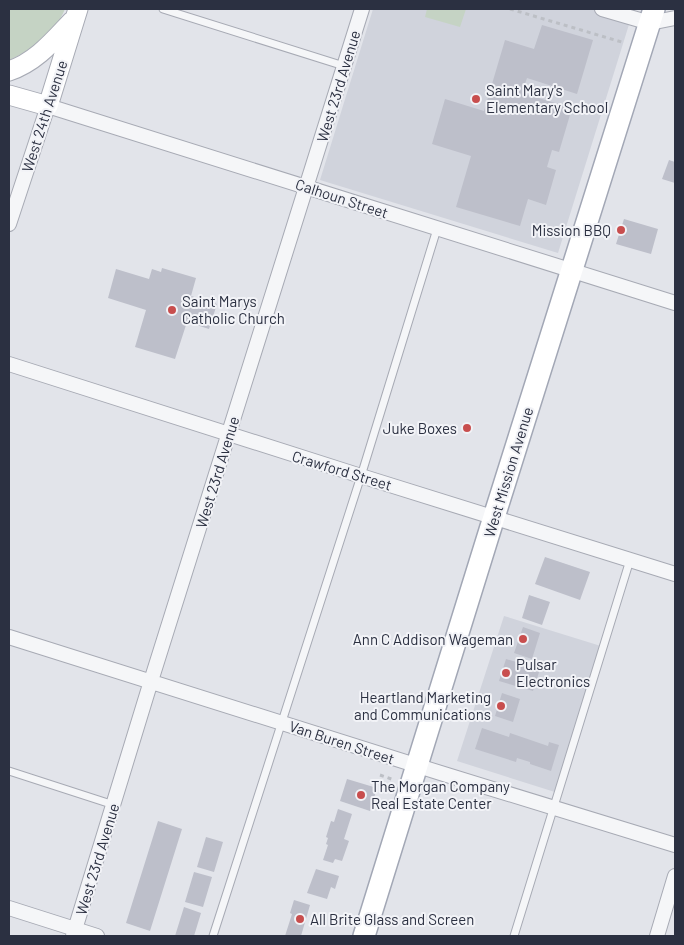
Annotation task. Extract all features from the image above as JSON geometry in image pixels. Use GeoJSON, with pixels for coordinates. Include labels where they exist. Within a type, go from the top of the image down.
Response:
{"type":"FeatureCollection","features":[{"type":"Feature","properties":{"kind":"main road","name":"West Mission Avenue"},"geometry":{"type":"LineString","coordinates":[[364,936],[571,272],[646,17]]}},
{"type":"Feature","properties":{"kind":"street","name":"West 23rd Avenue"},"geometry":{"type":"LineString","coordinates":[[74,933],[362,9]]}},
{"type":"Feature","properties":{"kind":"street"},"geometry":{"type":"LineString","coordinates":[[602,9],[646,17],[675,18]]}},
{"type":"Feature","properties":{"kind":"street"},"geometry":{"type":"LineString","coordinates":[[9,71],[25,65],[39,55],[76,13]]}},
{"type":"Feature","properties":{"kind":"street","name":"West 24th Avenue"},"geometry":{"type":"LineString","coordinates":[[9,224],[76,13]]}},
{"type":"Feature","properties":{"kind":"street","name":"Calhoun Street"},"geometry":{"type":"LineString","coordinates":[[9,95],[675,304]]}},
{"type":"Feature","properties":{"kind":"street","name":"Crawford Street"},"geometry":{"type":"LineString","coordinates":[[9,364],[675,574]]}},
{"type":"Feature","properties":{"kind":"street","name":"Van Buren Street"},"geometry":{"type":"LineString","coordinates":[[9,637],[554,809],[675,845]]}},
{"type":"Feature","properties":{"kind":"street"},"geometry":{"type":"LineString","coordinates":[[657,936],[675,876]]}},
{"type":"Feature","properties":{"kind":"street"},"geometry":{"type":"LineString","coordinates":[[9,908],[74,933],[97,936]]}},
{"type":"Feature","properties":{"kind":"lane"},"geometry":{"type":"LineString","coordinates":[[163,9],[345,66]]}},
{"type":"Feature","properties":{"kind":"lane"},"geometry":{"type":"LineString","coordinates":[[213,936],[361,476],[437,229]]}},
{"type":"Feature","properties":{"kind":"lane"},"geometry":{"type":"LineString","coordinates":[[514,936],[630,560]]}},
{"type":"Feature","properties":{"kind":"lane"},"geometry":{"type":"LineString","coordinates":[[9,771],[114,805]]}},
{"type":"Feature","properties":{"kind":"path"},"geometry":{"type":"LineString","coordinates":[[510,9],[625,44]]}},
{"type":"Feature","properties":{"kind":"path"},"geometry":{"type":"LineString","coordinates":[[380,775],[394,780]]}},
{"type":"Feature","properties":{"kind":"shaded area","name":"Saint Mary's Elementary School"},"geometry":{"type":"Polygon","coordinates":[[[373,9],[602,9],[631,18],[558,253],[320,180],[373,9]]]}},
{"type":"Feature","properties":{"kind":"shaded area"},"geometry":{"type":"Polygon","coordinates":[[[504,616],[604,647],[558,793],[457,761],[504,616]]]}},
{"type":"Feature","properties":{"kind":"green space"},"geometry":{"type":"Polygon","coordinates":[[[9,9],[65,9],[61,18],[42,40],[9,60],[9,9]]]}},
{"type":"Feature","properties":{"kind":"green space"},"geometry":{"type":"Polygon","coordinates":[[[427,9],[466,9],[460,27],[425,17],[427,9]]]}},
{"type":"Feature","properties":{"kind":"building","name":"Saint Mary's Elementary School"},"geometry":{"type":"Polygon","coordinates":[[[542,25],[593,40],[577,94],[527,78],[522,93],[572,108],[559,152],[552,150],[547,167],[556,170],[546,205],[528,199],[520,226],[456,207],[471,156],[432,144],[445,99],[484,111],[505,40],[534,49],[542,25]]]}},
{"type":"Feature","properties":{"kind":"building"},"geometry":{"type":"Polygon","coordinates":[[[669,160],[675,162],[675,183],[662,179],[669,160]]]}},
{"type":"Feature","properties":{"kind":"building"},"geometry":{"type":"Polygon","coordinates":[[[624,219],[658,229],[651,254],[616,244],[624,219]]]}},
{"type":"Feature","properties":{"kind":"building"},"geometry":{"type":"Polygon","coordinates":[[[162,268],[196,278],[191,296],[217,304],[209,329],[187,322],[175,359],[135,347],[146,310],[108,298],[116,269],[149,279],[152,269],[161,272],[162,268]]]}},
{"type":"Feature","properties":{"kind":"building"},"geometry":{"type":"Polygon","coordinates":[[[545,557],[590,572],[580,600],[535,584],[545,557]]]}},
{"type":"Feature","properties":{"kind":"building"},"geometry":{"type":"Polygon","coordinates":[[[529,595],[550,602],[542,625],[522,618],[529,595]]]}},
{"type":"Feature","properties":{"kind":"building"},"geometry":{"type":"Polygon","coordinates":[[[523,627],[540,633],[532,659],[514,653],[523,627]]]}},
{"type":"Feature","properties":{"kind":"building"},"geometry":{"type":"Polygon","coordinates":[[[506,659],[540,669],[533,691],[499,681],[506,659]]]}},
{"type":"Feature","properties":{"kind":"building"},"geometry":{"type":"Polygon","coordinates":[[[502,693],[520,699],[513,722],[495,716],[502,693]]]}},
{"type":"Feature","properties":{"kind":"building"},"geometry":{"type":"Polygon","coordinates":[[[482,728],[509,737],[510,733],[548,746],[549,742],[559,745],[551,771],[517,758],[516,762],[475,749],[482,728]]]}},
{"type":"Feature","properties":{"kind":"building"},"geometry":{"type":"Polygon","coordinates":[[[347,779],[377,788],[370,811],[340,801],[347,779]]]}},
{"type":"Feature","properties":{"kind":"building"},"geometry":{"type":"Polygon","coordinates":[[[338,809],[352,814],[344,839],[349,841],[342,861],[335,859],[333,863],[323,860],[328,845],[326,844],[328,838],[326,837],[331,821],[334,822],[338,809]]]}},
{"type":"Feature","properties":{"kind":"building"},"geometry":{"type":"Polygon","coordinates":[[[158,821],[182,829],[150,931],[126,923],[158,821]]]}},
{"type":"Feature","properties":{"kind":"building"},"geometry":{"type":"Polygon","coordinates":[[[206,837],[223,842],[214,872],[197,867],[206,837]]]}},
{"type":"Feature","properties":{"kind":"building"},"geometry":{"type":"Polygon","coordinates":[[[316,869],[339,876],[335,889],[331,887],[327,899],[307,893],[316,869]]]}},
{"type":"Feature","properties":{"kind":"building"},"geometry":{"type":"Polygon","coordinates":[[[194,872],[212,877],[203,907],[185,902],[194,872]]]}},
{"type":"Feature","properties":{"kind":"building"},"geometry":{"type":"Polygon","coordinates":[[[294,900],[310,905],[301,936],[285,936],[292,914],[290,913],[294,900]]]}},
{"type":"Feature","properties":{"kind":"building"},"geometry":{"type":"Polygon","coordinates":[[[184,907],[201,913],[194,936],[175,936],[184,907]]]}},
{"type":"Feature","properties":{"kind":"place","name":"Saint Mary's Elementary School"},"geometry":{"type":"Point","coordinates":[476,99]}},
{"type":"Feature","properties":{"kind":"place","name":"Mission BBQ"},"geometry":{"type":"Point","coordinates":[621,230]}},
{"type":"Feature","properties":{"kind":"place","name":"Saint Marys Catholic Church"},"geometry":{"type":"Point","coordinates":[172,310]}},
{"type":"Feature","properties":{"kind":"place","name":"Juke Boxes"},"geometry":{"type":"Point","coordinates":[467,428]}},
{"type":"Feature","properties":{"kind":"place","name":"Ann C Addison Wageman"},"geometry":{"type":"Point","coordinates":[523,639]}},
{"type":"Feature","properties":{"kind":"place","name":"Pulsar Electronics"},"geometry":{"type":"Point","coordinates":[506,673]}},
{"type":"Feature","properties":{"kind":"place","name":"Heartland Marketing and Communications"},"geometry":{"type":"Point","coordinates":[501,706]}},
{"type":"Feature","properties":{"kind":"place","name":"The Morgan Company Real Estate Center"},"geometry":{"type":"Point","coordinates":[361,795]}},
{"type":"Feature","properties":{"kind":"place","name":"All Brite Glass and Screen"},"geometry":{"type":"Point","coordinates":[300,919]}}]}
